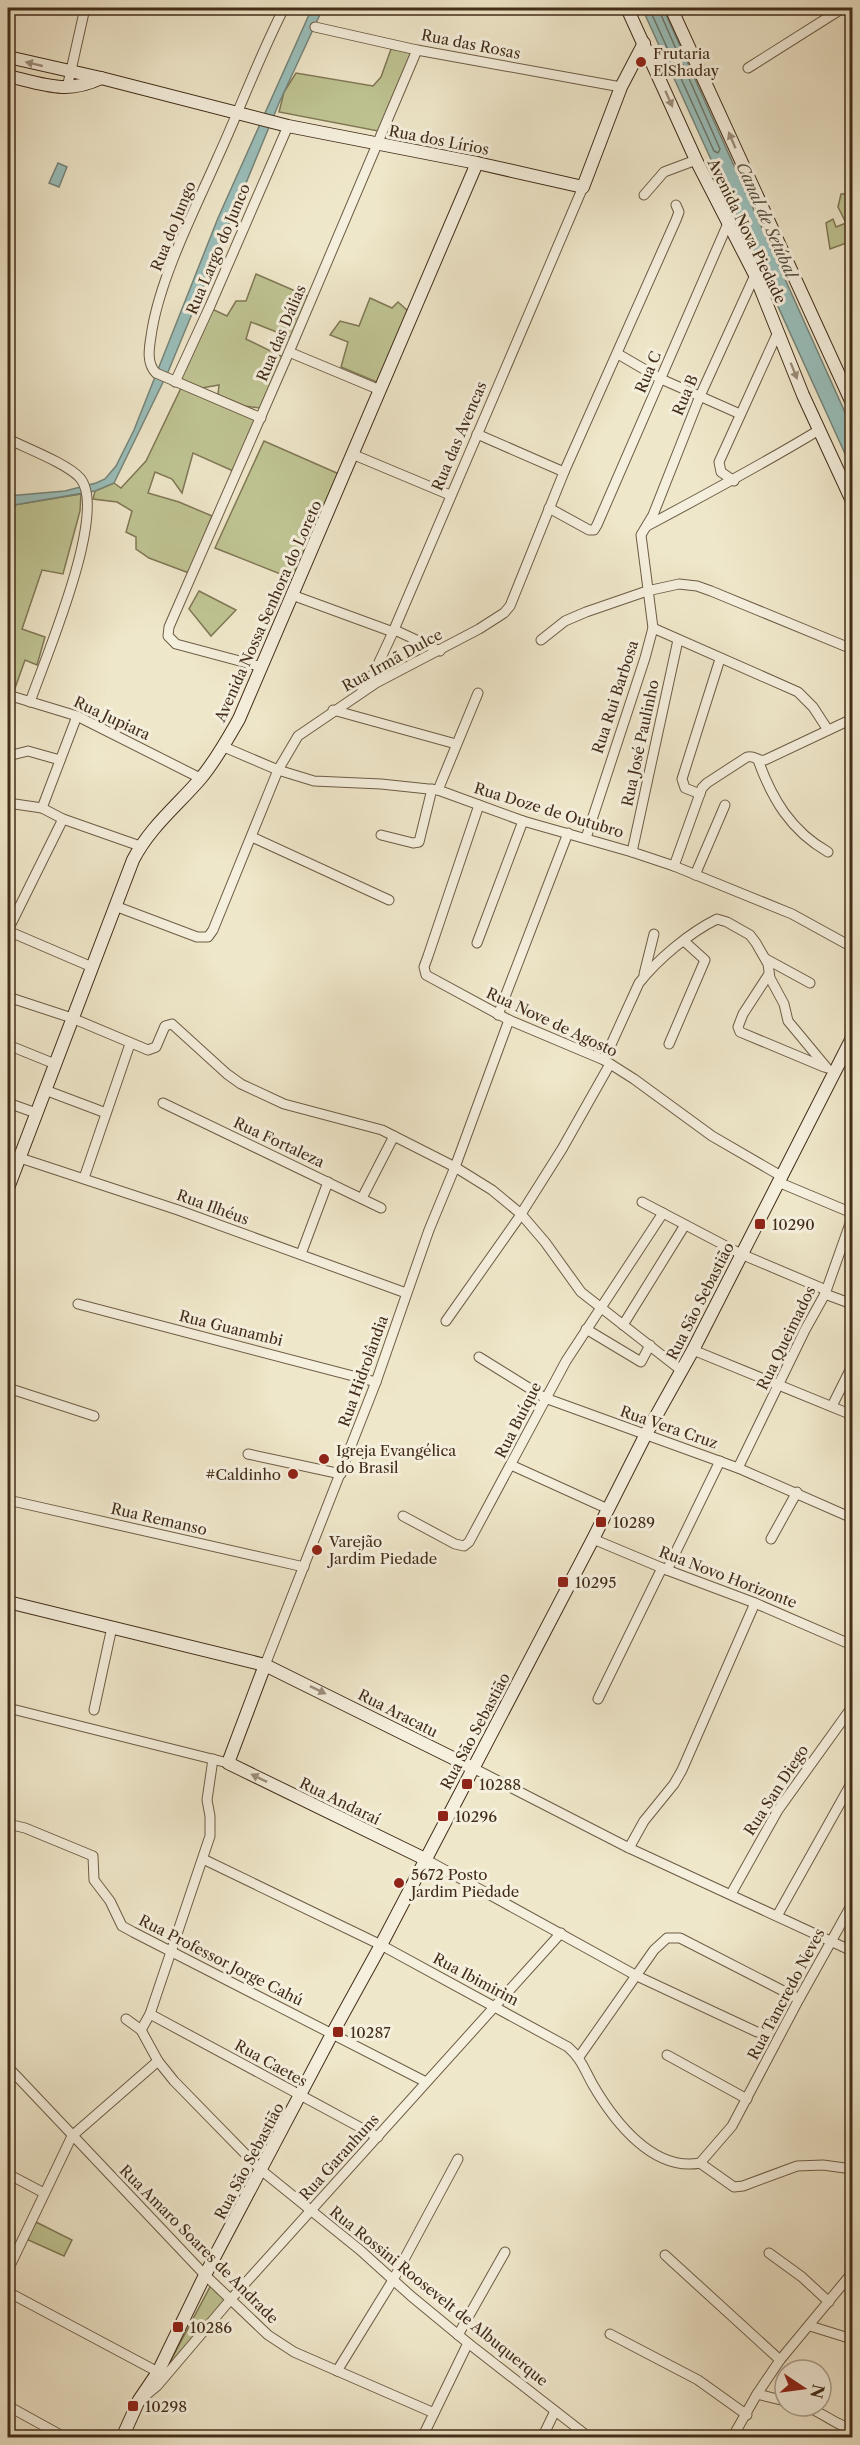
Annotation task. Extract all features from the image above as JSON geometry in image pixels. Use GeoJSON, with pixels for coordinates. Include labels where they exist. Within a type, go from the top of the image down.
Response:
{"type":"FeatureCollection","features":[{"type":"Feature","properties":{"kind":"street"},"geometry":{"type":"LineString","coordinates":[[67,88],[85,8]]}},
{"type":"Feature","properties":{"kind":"street","name":"Rua do Jungo"},"geometry":{"type":"LineString","coordinates":[[172,381],[152,369],[149,353],[152,328],[162,292],[195,210],[284,8]]}},
{"type":"Feature","properties":{"kind":"street","name":"Avenida Nova Piedade"},"geometry":{"type":"LineString","coordinates":[[627,8],[696,160],[755,275],[819,430],[852,501]]}},
{"type":"Feature","properties":{"kind":"street","name":"Avenida Nova Piedade"},"geometry":{"type":"LineString","coordinates":[[670,8],[852,403]]}},
{"type":"Feature","properties":{"kind":"street"},"geometry":{"type":"LineString","coordinates":[[748,68],[843,8]]}},
{"type":"Feature","properties":{"kind":"street","name":"Rua das Rosas"},"geometry":{"type":"LineString","coordinates":[[315,27],[417,50],[621,87]]}},
{"type":"Feature","properties":{"kind":"street"},"geometry":{"type":"LineString","coordinates":[[583,187],[621,87],[644,43]]}},
{"type":"Feature","properties":{"kind":"street","name":"Rua das Dálias"},"geometry":{"type":"LineString","coordinates":[[261,667],[176,644],[168,636],[169,627],[290,352],[417,50]]}},
{"type":"Feature","properties":{"kind":"street","name":"Rua dos Lírios"},"geometry":{"type":"LineString","coordinates":[[8,57],[101,78],[288,126],[477,163],[583,187]]}},
{"type":"Feature","properties":{"kind":"street"},"geometry":{"type":"LineString","coordinates":[[8,76],[53,88],[77,87],[101,78]]}},
{"type":"Feature","properties":{"kind":"street","name":"Rua Largo do Junco"},"geometry":{"type":"LineString","coordinates":[[172,381],[215,295],[288,126]]}},
{"type":"Feature","properties":{"kind":"street"},"geometry":{"type":"LineString","coordinates":[[644,195],[664,172],[696,160]]}},
{"type":"Feature","properties":{"kind":"street","name":"Avenida Nossa Senhora do Loreto"},"geometry":{"type":"LineString","coordinates":[[8,1188],[13,1156],[36,1113],[140,846],[224,747],[261,667],[477,163]]}},
{"type":"Feature","properties":{"kind":"street","name":"Rua das Avencas"},"geometry":{"type":"LineString","coordinates":[[360,694],[374,673],[393,632],[583,187]]}},
{"type":"Feature","properties":{"kind":"street","name":"Rua Irmã Dulce"},"geometry":{"type":"LineString","coordinates":[[115,906],[197,937],[208,937],[252,837],[278,770],[298,735],[376,682],[440,651],[492,621],[510,606],[564,472],[676,220],[679,212],[676,205]]}},
{"type":"Feature","properties":{"kind":"street","name":"Rua C"},"geometry":{"type":"LineString","coordinates":[[549,508],[589,530],[594,530],[729,221]]}},
{"type":"Feature","properties":{"kind":"street","name":"Rua B"},"geometry":{"type":"LineString","coordinates":[[645,528],[653,515],[700,396],[755,275]]}},
{"type":"Feature","properties":{"kind":"street"},"geometry":{"type":"LineString","coordinates":[[734,481],[721,472],[720,462],[777,332]]}},
{"type":"Feature","properties":{"kind":"street"},"geometry":{"type":"LineString","coordinates":[[290,352],[380,390]]}},
{"type":"Feature","properties":{"kind":"street"},"geometry":{"type":"LineString","coordinates":[[618,354],[661,379],[740,414]]}},
{"type":"Feature","properties":{"kind":"street"},"geometry":{"type":"LineString","coordinates":[[172,381],[261,418]]}},
{"type":"Feature","properties":{"kind":"street"},"geometry":{"type":"LineString","coordinates":[[645,528],[701,496],[734,481],[819,430]]}},
{"type":"Feature","properties":{"kind":"street"},"geometry":{"type":"LineString","coordinates":[[477,434],[564,472]]}},
{"type":"Feature","properties":{"kind":"street"},"geometry":{"type":"LineString","coordinates":[[8,439],[71,470],[84,483],[89,502],[84,540],[75,577],[30,702]]}},
{"type":"Feature","properties":{"kind":"street"},"geometry":{"type":"LineString","coordinates":[[352,454],[450,495]]}},
{"type":"Feature","properties":{"kind":"street","name":"Rua Rui Barbosa"},"geometry":{"type":"LineString","coordinates":[[586,838],[653,628],[641,536],[645,528]]}},
{"type":"Feature","properties":{"kind":"street"},"geometry":{"type":"LineString","coordinates":[[541,640],[565,621],[586,612],[647,591],[678,584],[697,586],[852,649]]}},
{"type":"Feature","properties":{"kind":"street"},"geometry":{"type":"LineString","coordinates":[[292,595],[393,632],[393,630],[405,634],[440,651]]}},
{"type":"Feature","properties":{"kind":"street"},"geometry":{"type":"LineString","coordinates":[[653,628],[798,692],[813,707],[828,730]]}},
{"type":"Feature","properties":{"kind":"street","name":"Rua José Paulinho"},"geometry":{"type":"LineString","coordinates":[[632,852],[678,640]]}},
{"type":"Feature","properties":{"kind":"street"},"geometry":{"type":"LineString","coordinates":[[700,794],[685,788],[682,780],[720,659]]}},
{"type":"Feature","properties":{"kind":"street"},"geometry":{"type":"LineString","coordinates":[[381,835],[413,843],[418,842],[435,790],[478,693]]}},
{"type":"Feature","properties":{"kind":"street","name":"Rua Jupiara"},"geometry":{"type":"LineString","coordinates":[[8,695],[77,716],[200,778]]}},
{"type":"Feature","properties":{"kind":"street"},"geometry":{"type":"LineString","coordinates":[[333,710],[456,744]]}},
{"type":"Feature","properties":{"kind":"street"},"geometry":{"type":"LineString","coordinates":[[42,808],[77,716]]}},
{"type":"Feature","properties":{"kind":"street"},"geometry":{"type":"LineString","coordinates":[[674,866],[706,783],[747,757],[752,756],[758,760],[765,760],[852,719]]}},
{"type":"Feature","properties":{"kind":"street","name":"Rua Doze de Outubro"},"geometry":{"type":"LineString","coordinates":[[224,747],[278,770],[314,782],[381,784],[435,790],[523,820],[632,852],[674,866],[792,914],[852,947]]}},
{"type":"Feature","properties":{"kind":"street"},"geometry":{"type":"LineString","coordinates":[[8,756],[28,751],[60,760]]}},
{"type":"Feature","properties":{"kind":"street"},"geometry":{"type":"LineString","coordinates":[[758,760],[770,790],[792,824],[828,852]]}},
{"type":"Feature","properties":{"kind":"street"},"geometry":{"type":"LineString","coordinates":[[8,803],[42,808],[63,819],[140,846]]}},
{"type":"Feature","properties":{"kind":"street","name":"Rua Nove de Agosto"},"geometry":{"type":"LineString","coordinates":[[479,805],[424,967],[428,978],[498,1015],[607,1062],[712,1136],[780,1179],[852,1213]]}},
{"type":"Feature","properties":{"kind":"street"},"geometry":{"type":"LineString","coordinates":[[695,875],[725,805]]}},
{"type":"Feature","properties":{"kind":"street"},"geometry":{"type":"LineString","coordinates":[[63,819],[8,931],[92,967]]}},
{"type":"Feature","properties":{"kind":"street"},"geometry":{"type":"LineString","coordinates":[[477,943],[523,820]]}},
{"type":"Feature","properties":{"kind":"street"},"geometry":{"type":"LineString","coordinates":[[498,1015],[568,833]]}},
{"type":"Feature","properties":{"kind":"street"},"geometry":{"type":"LineString","coordinates":[[252,837],[389,900]]}},
{"type":"Feature","properties":{"kind":"street"},"geometry":{"type":"LineString","coordinates":[[644,977],[654,964],[717,919],[727,922],[750,935],[766,959],[769,974],[784,1004],[788,1021],[831,1070]]}},
{"type":"Feature","properties":{"kind":"street"},"geometry":{"type":"LineString","coordinates":[[446,1321],[520,1215],[562,1149],[607,1062],[644,977],[654,934]]}},
{"type":"Feature","properties":{"kind":"street"},"geometry":{"type":"LineString","coordinates":[[669,1044],[705,960],[684,941]]}},
{"type":"Feature","properties":{"kind":"street"},"geometry":{"type":"LineString","coordinates":[[766,959],[810,983]]}},
{"type":"Feature","properties":{"kind":"street"},"geometry":{"type":"LineString","coordinates":[[769,974],[739,1023],[739,1030],[743,1035],[831,1070]]}},
{"type":"Feature","properties":{"kind":"street"},"geometry":{"type":"LineString","coordinates":[[8,997],[72,1018],[148,1050],[154,1050],[165,1026],[172,1024],[227,1074],[257,1092],[284,1104],[382,1130],[455,1167],[492,1190],[520,1215],[545,1242],[581,1292],[682,1371]]}},
{"type":"Feature","properties":{"kind":"street","name":"Rua Hidrolândia"},"geometry":{"type":"LineString","coordinates":[[228,1763],[376,1382],[406,1293],[509,1020]]}},
{"type":"Feature","properties":{"kind":"street","name":"Rua São Sebastião"},"geometry":{"type":"LineString","coordinates":[[122,2438],[139,2400],[158,2372],[206,2275],[332,2034],[381,1946],[646,1434],[693,1350],[780,1179],[831,1070],[852,1038]]}},
{"type":"Feature","properties":{"kind":"street"},"geometry":{"type":"LineString","coordinates":[[84,1178],[130,1044]]}},
{"type":"Feature","properties":{"kind":"street"},"geometry":{"type":"LineString","coordinates":[[8,1045],[55,1064]]}},
{"type":"Feature","properties":{"kind":"street"},"geometry":{"type":"LineString","coordinates":[[45,1090],[106,1113]]}},
{"type":"Feature","properties":{"kind":"street"},"geometry":{"type":"LineString","coordinates":[[8,1103],[36,1113]]}},
{"type":"Feature","properties":{"kind":"street","name":"Rua Fortaleza"},"geometry":{"type":"LineString","coordinates":[[163,1103],[381,1208]]}},
{"type":"Feature","properties":{"kind":"street"},"geometry":{"type":"LineString","coordinates":[[362,1198],[394,1136]]}},
{"type":"Feature","properties":{"kind":"street","name":"Rua Ilhéus"},"geometry":{"type":"LineString","coordinates":[[13,1156],[84,1178],[406,1293]]}},
{"type":"Feature","properties":{"kind":"street"},"geometry":{"type":"LineString","coordinates":[[301,1254],[328,1182]]}},
{"type":"Feature","properties":{"kind":"street"},"geometry":{"type":"LineString","coordinates":[[642,1202],[741,1254],[852,1304]]}},
{"type":"Feature","properties":{"kind":"street","name":"Rua Buíque"},"geometry":{"type":"LineString","coordinates":[[403,1516],[455,1544],[464,1546],[477,1530],[544,1398],[586,1329],[663,1213]]}},
{"type":"Feature","properties":{"kind":"street","name":"Rua Queimados"},"geometry":{"type":"LineString","coordinates":[[738,1468],[849,1244],[852,1218]]}},
{"type":"Feature","properties":{"kind":"street"},"geometry":{"type":"LineString","coordinates":[[623,1325],[685,1225]]}},
{"type":"Feature","properties":{"kind":"street","name":"Rua Guanambi"},"geometry":{"type":"LineString","coordinates":[[78,1304],[376,1382]]}},
{"type":"Feature","properties":{"kind":"street"},"geometry":{"type":"LineString","coordinates":[[586,1329],[641,1362],[650,1346]]}},
{"type":"Feature","properties":{"kind":"street"},"geometry":{"type":"LineString","coordinates":[[693,1350],[852,1415]]}},
{"type":"Feature","properties":{"kind":"street","name":"Rua Vera Cruz"},"geometry":{"type":"LineString","coordinates":[[479,1357],[544,1398],[738,1468],[852,1518]]}},
{"type":"Feature","properties":{"kind":"street"},"geometry":{"type":"LineString","coordinates":[[832,1406],[852,1366]]}},
{"type":"Feature","properties":{"kind":"street"},"geometry":{"type":"LineString","coordinates":[[8,1388],[94,1416]]}},
{"type":"Feature","properties":{"kind":"street"},"geometry":{"type":"LineString","coordinates":[[248,1454],[341,1474]]}},
{"type":"Feature","properties":{"kind":"street"},"geometry":{"type":"LineString","coordinates":[[598,1699],[720,1461]]}},
{"type":"Feature","properties":{"kind":"street"},"geometry":{"type":"LineString","coordinates":[[511,1465],[608,1509]]}},
{"type":"Feature","properties":{"kind":"street"},"geometry":{"type":"LineString","coordinates":[[771,1539],[797,1492]]}},
{"type":"Feature","properties":{"kind":"street","name":"Rua Remanso"},"geometry":{"type":"LineString","coordinates":[[8,1500],[304,1568]]}},
{"type":"Feature","properties":{"kind":"street","name":"Rua Novo Horizonte"},"geometry":{"type":"LineString","coordinates":[[593,1539],[664,1569],[755,1603],[852,1645]]}},
{"type":"Feature","properties":{"kind":"street","name":"Rua Aracatu"},"geometry":{"type":"LineString","coordinates":[[8,1602],[265,1665],[629,1848],[852,1951]]}},
{"type":"Feature","properties":{"kind":"street"},"geometry":{"type":"LineString","coordinates":[[629,1848],[644,1821],[682,1770],[755,1603]]}},
{"type":"Feature","properties":{"kind":"street"},"geometry":{"type":"LineString","coordinates":[[94,1710],[112,1627]]}},
{"type":"Feature","properties":{"kind":"street","name":"Rua San Diego"},"geometry":{"type":"LineString","coordinates":[[731,1894],[778,1810],[852,1707]]}},
{"type":"Feature","properties":{"kind":"street","name":"Rua Andaraí"},"geometry":{"type":"LineString","coordinates":[[8,1708],[228,1763],[425,1859],[637,1976],[757,2032]]}},
{"type":"Feature","properties":{"kind":"street"},"geometry":{"type":"LineString","coordinates":[[141,2030],[150,2014],[210,1836],[207,1800],[213,1759]]}},
{"type":"Feature","properties":{"kind":"street"},"geometry":{"type":"LineString","coordinates":[[777,1916],[852,1782]]}},
{"type":"Feature","properties":{"kind":"street","name":"Rua Professor Jorge Cahú"},"geometry":{"type":"LineString","coordinates":[[8,1824],[25,1828],[75,1850],[90,1854],[94,1861],[94,1880],[110,1901],[122,1926],[426,2082]]}},
{"type":"Feature","properties":{"kind":"street","name":"Rua Ibimirim"},"geometry":{"type":"LineString","coordinates":[[203,1859],[381,1946],[559,2042],[579,2057],[594,2086],[636,2143],[657,2155],[678,2163],[699,2163],[734,2187],[743,2186],[797,2166],[823,2165],[852,2169]]}},
{"type":"Feature","properties":{"kind":"street","name":"Rua Tancredo Neves"},"geometry":{"type":"LineString","coordinates":[[699,2163],[732,2126],[852,1904]]}},
{"type":"Feature","properties":{"kind":"street","name":"Rua Garanhuns"},"geometry":{"type":"LineString","coordinates":[[139,2400],[157,2386],[231,2298],[561,1933]]}},
{"type":"Feature","properties":{"kind":"street"},"geometry":{"type":"LineString","coordinates":[[579,2057],[661,1942],[672,1938],[680,1938],[799,2000]]}},
{"type":"Feature","properties":{"kind":"street","name":"Rua Caetes"},"geometry":{"type":"LineString","coordinates":[[150,2014],[300,2097],[378,2137]]}},
{"type":"Feature","properties":{"kind":"street","name":"Rua Rossini Roosevelt de Albuquerque"},"geometry":{"type":"LineString","coordinates":[[126,2019],[141,2030],[158,2061],[174,2081],[261,2170],[360,2250],[458,2335],[590,2438]]}},
{"type":"Feature","properties":{"kind":"street"},"geometry":{"type":"LineString","coordinates":[[667,2055],[747,2099]]}},
{"type":"Feature","properties":{"kind":"street"},"geometry":{"type":"LineString","coordinates":[[8,2270],[72,2136],[158,2061]]}},
{"type":"Feature","properties":{"kind":"street","name":"Rua Amaro Soares de Andrade"},"geometry":{"type":"LineString","coordinates":[[8,2067],[206,2275],[279,2343],[434,2413]]}},
{"type":"Feature","properties":{"kind":"street"},"geometry":{"type":"LineString","coordinates":[[337,2371],[393,2280],[458,2159]]}},
{"type":"Feature","properties":{"kind":"street"},"geometry":{"type":"LineString","coordinates":[[8,2174],[44,2193]]}},
{"type":"Feature","properties":{"kind":"street"},"geometry":{"type":"LineString","coordinates":[[458,2335],[505,2252]]}},
{"type":"Feature","properties":{"kind":"street"},"geometry":{"type":"LineString","coordinates":[[769,2253],[802,2277],[829,2302]]}},
{"type":"Feature","properties":{"kind":"street"},"geometry":{"type":"LineString","coordinates":[[665,2255],[778,2358]]}},
{"type":"Feature","properties":{"kind":"street"},"geometry":{"type":"LineString","coordinates":[[782,2358],[852,2273]]}},
{"type":"Feature","properties":{"kind":"street"},"geometry":{"type":"LineString","coordinates":[[8,2292],[158,2372]]}},
{"type":"Feature","properties":{"kind":"street"},"geometry":{"type":"LineString","coordinates":[[810,2326],[852,2339]]}},
{"type":"Feature","properties":{"kind":"street"},"geometry":{"type":"LineString","coordinates":[[609,2334],[698,2380],[747,2415]]}},
{"type":"Feature","properties":{"kind":"street"},"geometry":{"type":"LineString","coordinates":[[422,2438],[468,2343]]}},
{"type":"Feature","properties":{"kind":"street"},"geometry":{"type":"LineString","coordinates":[[732,2438],[773,2370]]}},
{"type":"Feature","properties":{"kind":"street"},"geometry":{"type":"LineString","coordinates":[[757,2394],[773,2398]]}},
{"type":"Feature","properties":{"kind":"street"},"geometry":{"type":"LineString","coordinates":[[8,2406],[66,2438]]}},
{"type":"Feature","properties":{"kind":"street"},"geometry":{"type":"LineString","coordinates":[[542,2438],[555,2411]]}},
{"type":"Feature","properties":{"kind":"street"},"geometry":{"type":"LineString","coordinates":[[831,2418],[852,2428]]}},
{"type":"Feature","properties":{"kind":"green space"},"geometry":{"type":"Polygon","coordinates":[[[391,49],[414,53],[378,131],[279,112],[284,92],[296,73],[373,86],[381,77],[391,49]]]}},
{"type":"Feature","properties":{"kind":"green space"},"geometry":{"type":"Polygon","coordinates":[[[841,194],[852,194],[852,241],[830,249],[826,223],[833,219],[836,227],[846,223],[838,207],[841,194]]]}},
{"type":"Feature","properties":{"kind":"green space"},"geometry":{"type":"Polygon","coordinates":[[[256,274],[309,297],[292,338],[251,322],[246,339],[283,357],[260,408],[244,406],[218,395],[219,385],[202,388],[180,379],[212,309],[227,316],[236,301],[246,301],[256,274]]]}},
{"type":"Feature","properties":{"kind":"green space"},"geometry":{"type":"Polygon","coordinates":[[[370,298],[392,308],[398,302],[409,312],[379,383],[341,367],[348,342],[330,335],[340,321],[359,326],[370,298]]]}},
{"type":"Feature","properties":{"kind":"green space"},"geometry":{"type":"Polygon","coordinates":[[[181,388],[255,420],[233,471],[193,453],[182,493],[172,479],[155,472],[148,493],[179,502],[212,516],[189,573],[149,558],[136,549],[136,537],[126,532],[132,511],[117,502],[93,499],[95,491],[114,483],[121,488],[146,461],[181,388]]]}},
{"type":"Feature","properties":{"kind":"green space"},"geometry":{"type":"Polygon","coordinates":[[[264,441],[339,474],[293,579],[215,548],[264,441]]]}},
{"type":"Feature","properties":{"kind":"green space"},"geometry":{"type":"Polygon","coordinates":[[[81,494],[80,511],[63,574],[42,570],[22,629],[45,637],[37,665],[25,660],[14,691],[8,689],[8,506],[81,494]]]}},
{"type":"Feature","properties":{"kind":"green space"},"geometry":{"type":"Polygon","coordinates":[[[199,591],[236,610],[211,636],[189,609],[199,591]]]}},
{"type":"Feature","properties":{"kind":"green space"},"geometry":{"type":"Polygon","coordinates":[[[36,2222],[72,2240],[64,2256],[26,2239],[36,2222]]]}},
{"type":"Feature","properties":{"kind":"green space"},"geometry":{"type":"Polygon","coordinates":[[[211,2285],[230,2303],[162,2377],[211,2285]]]}},
{"type":"Feature","properties":{"kind":"water"},"geometry":{"type":"Polygon","coordinates":[[[312,8],[323,8],[279,103],[168,372],[114,483],[95,491],[8,506],[8,496],[65,491],[96,483],[105,479],[116,466],[134,430],[218,218],[312,8]]]}},
{"type":"Feature","properties":{"kind":"water"},"geometry":{"type":"Polygon","coordinates":[[[642,8],[663,8],[852,428],[852,469],[642,8]]]}},
{"type":"Feature","properties":{"kind":"water"},"geometry":{"type":"Polygon","coordinates":[[[58,163],[67,167],[59,187],[49,183],[58,163]]]}},
{"type":"Feature","properties":{"kind":"place","name":"Frutaria ElShaday"},"geometry":{"type":"Point","coordinates":[641,62]}},
{"type":"Feature","properties":{"kind":"place","name":"10290"},"geometry":{"type":"Point","coordinates":[760,1224]}},
{"type":"Feature","properties":{"kind":"place","name":"Igreja Evangélica do Brasil"},"geometry":{"type":"Point","coordinates":[324,1459]}},
{"type":"Feature","properties":{"kind":"place","name":"#Caldinho"},"geometry":{"type":"Point","coordinates":[293,1474]}},
{"type":"Feature","properties":{"kind":"place","name":"10289"},"geometry":{"type":"Point","coordinates":[601,1522]}},
{"type":"Feature","properties":{"kind":"place","name":"Varejão Jardim Piedade"},"geometry":{"type":"Point","coordinates":[317,1550]}},
{"type":"Feature","properties":{"kind":"place","name":"10295"},"geometry":{"type":"Point","coordinates":[563,1582]}},
{"type":"Feature","properties":{"kind":"place","name":"10288"},"geometry":{"type":"Point","coordinates":[467,1784]}},
{"type":"Feature","properties":{"kind":"place","name":"10296"},"geometry":{"type":"Point","coordinates":[443,1816]}},
{"type":"Feature","properties":{"kind":"place","name":"5672 Posto Jardim Piedade"},"geometry":{"type":"Point","coordinates":[399,1883]}},
{"type":"Feature","properties":{"kind":"place","name":"10287"},"geometry":{"type":"Point","coordinates":[338,2032]}},
{"type":"Feature","properties":{"kind":"place","name":"10286"},"geometry":{"type":"Point","coordinates":[178,2327]}},
{"type":"Feature","properties":{"kind":"place","name":"10298"},"geometry":{"type":"Point","coordinates":[133,2406]}},
{"type":"Feature","properties":{"kind":"water label","name":"Canal de Setúbal"},"geometry":{"type":"Point","coordinates":[767,220]}}]}
